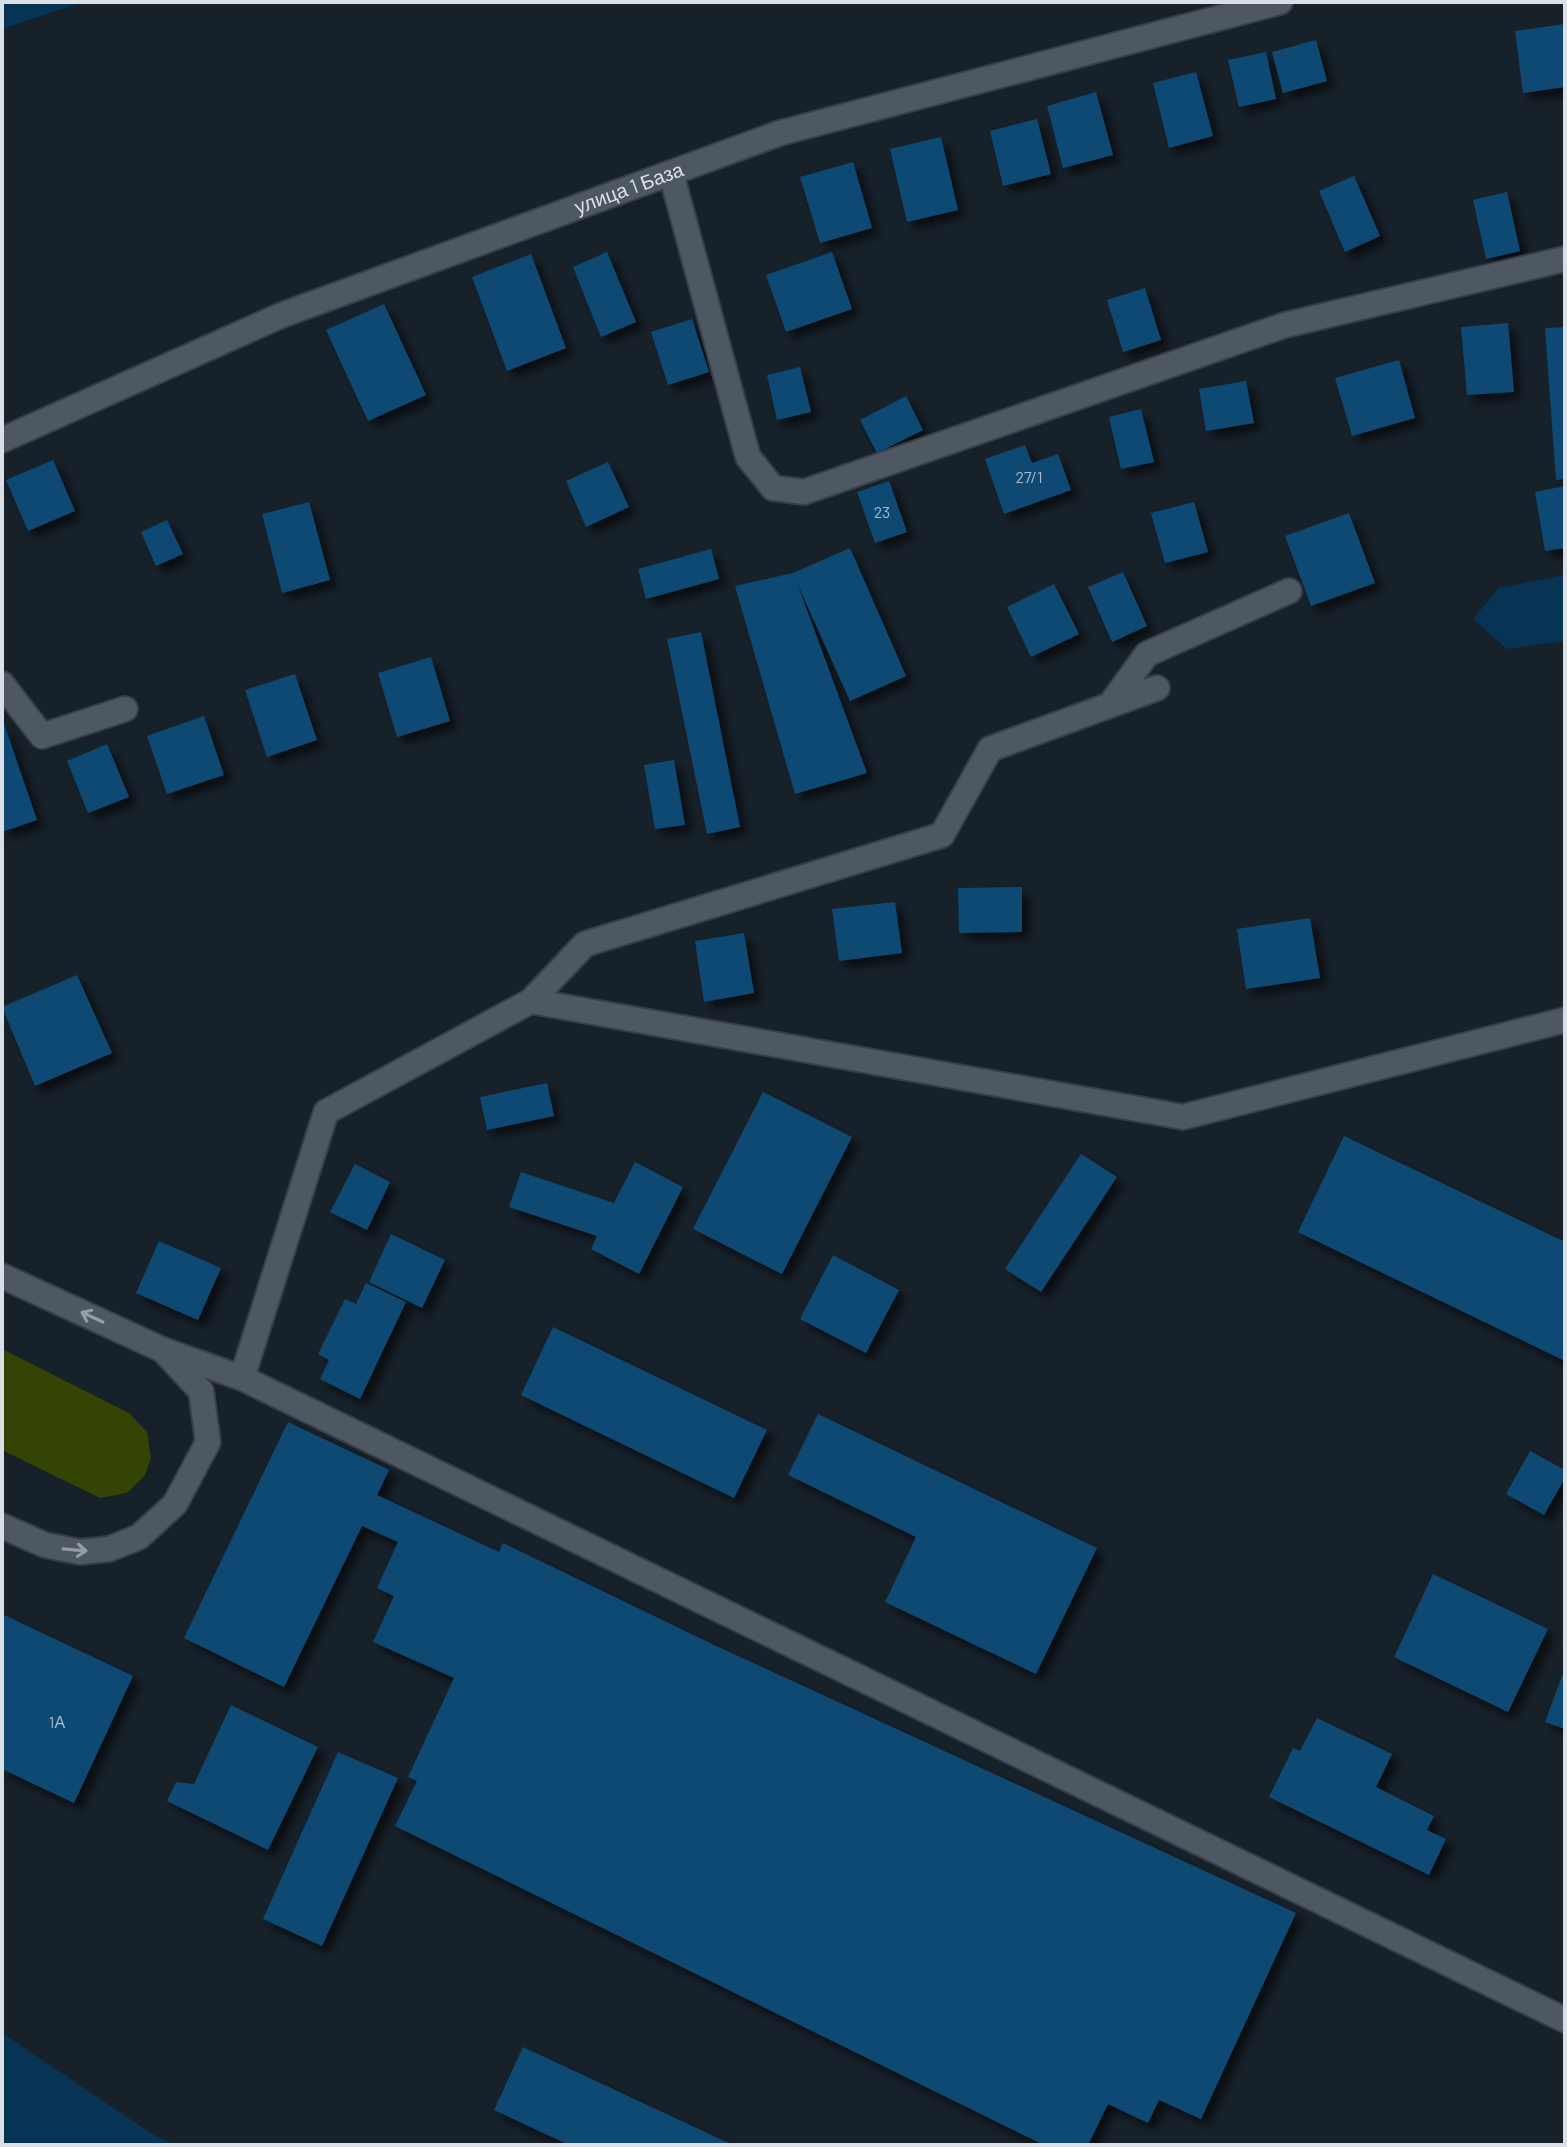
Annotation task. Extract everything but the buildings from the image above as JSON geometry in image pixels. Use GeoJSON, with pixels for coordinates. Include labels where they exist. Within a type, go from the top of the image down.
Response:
{"type":"FeatureCollection","features":[{"type":"Feature","properties":{"kind":"street","name":"улица 1 База"},"geometry":{"type":"LineString","coordinates":[[2,440],[282,315],[780,133],[1280,2]]}},
{"type":"Feature","properties":{"kind":"street"},"geometry":{"type":"LineString","coordinates":[[671,173],[748,457],[773,488],[804,492],[1285,325],[1565,259]]}},
{"type":"Feature","properties":{"kind":"street"},"geometry":{"type":"LineString","coordinates":[[1110,705],[1147,654],[1289,591]]}},
{"type":"Feature","properties":{"kind":"street"},"geometry":{"type":"LineString","coordinates":[[2,684],[42,736],[125,709]]}},
{"type":"Feature","properties":{"kind":"street"},"geometry":{"type":"LineString","coordinates":[[242,1378],[326,1112],[531,1001],[585,944],[942,835],[990,749],[1157,688]]}},
{"type":"Feature","properties":{"kind":"street"},"geometry":{"type":"LineString","coordinates":[[531,1001],[1183,1117],[1565,1020]]}},
{"type":"Feature","properties":{"kind":"street"},"geometry":{"type":"LineString","coordinates":[[2,1276],[163,1350],[242,1378],[1565,2020]]}},
{"type":"Feature","properties":{"kind":"street"},"geometry":{"type":"LineString","coordinates":[[2,1526],[45,1545],[80,1552],[109,1549],[139,1537],[175,1504],[208,1442],[201,1391],[163,1350]]}},
{"type":"Feature","properties":{"kind":"green space"},"geometry":{"type":"Polygon","coordinates":[[[2,1349],[129,1413],[147,1432],[151,1458],[145,1475],[127,1493],[100,1498],[2,1450],[2,1349]]]}},
{"type":"Feature","properties":{"kind":"water"},"geometry":{"type":"Polygon","coordinates":[[[2,2],[83,2],[2,29],[2,2]]]}},
{"type":"Feature","properties":{"kind":"water"},"geometry":{"type":"Polygon","coordinates":[[[1565,575],[1565,641],[1507,649],[1473,619],[1499,588],[1565,575]]]}},
{"type":"Feature","properties":{"kind":"water"},"geometry":{"type":"Polygon","coordinates":[[[2,2033],[154,2135],[176,2145],[2,2145],[2,2033]]]}}]}
